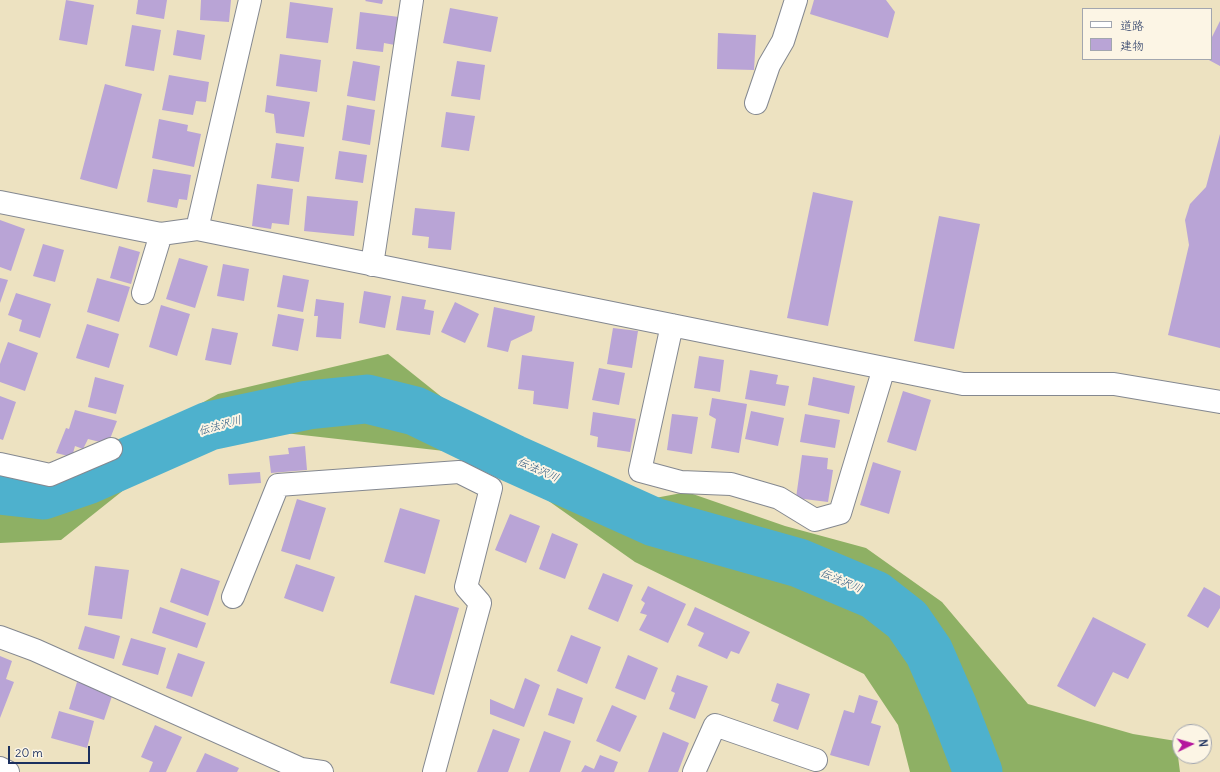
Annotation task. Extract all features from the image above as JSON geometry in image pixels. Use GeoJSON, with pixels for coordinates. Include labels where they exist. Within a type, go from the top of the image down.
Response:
{"type":"FeatureCollection","features":[{"type":"Feature","properties":{"kind":"street"},"geometry":{"type":"LineString","coordinates":[[197,229],[250,0]]}},
{"type":"Feature","properties":{"kind":"street"},"geometry":{"type":"LineString","coordinates":[[372,265],[412,0]]}},
{"type":"Feature","properties":{"kind":"street"},"geometry":{"type":"LineString","coordinates":[[756,103],[769,65],[783,41],[796,0]]}},
{"type":"Feature","properties":{"kind":"street"},"geometry":{"type":"LineString","coordinates":[[0,202],[161,234],[197,229],[963,384],[1114,384],[1220,402]]}},
{"type":"Feature","properties":{"kind":"street"},"geometry":{"type":"LineString","coordinates":[[144,293],[161,234]]}},
{"type":"Feature","properties":{"kind":"street"},"geometry":{"type":"LineString","coordinates":[[672,325],[640,471],[681,482],[731,484],[779,498],[814,520],[840,513],[884,368]]}},
{"type":"Feature","properties":{"kind":"street"},"geometry":{"type":"LineString","coordinates":[[0,464],[50,475],[111,449]]}},
{"type":"Feature","properties":{"kind":"street"},"geometry":{"type":"LineString","coordinates":[[233,597],[278,485],[459,472],[491,488],[466,587],[480,603],[434,772]]}},
{"type":"Feature","properties":{"kind":"street"},"geometry":{"type":"LineString","coordinates":[[0,637],[35,650],[302,769],[322,772]]}},
{"type":"Feature","properties":{"kind":"street"},"geometry":{"type":"LineString","coordinates":[[694,772],[715,725],[816,760]]}},
{"type":"Feature","properties":{"kind":"street"},"geometry":{"type":"LineString","coordinates":[[0,768],[8,772]]}},
{"type":"Feature","properties":{"kind":"green space"},"geometry":{"type":"Polygon","coordinates":[[[388,354],[453,406],[544,458],[655,498],[687,492],[785,526],[866,548],[942,602],[1028,704],[1133,734],[1172,740],[1172,764],[1179,764],[1180,772],[910,772],[898,725],[864,674],[635,562],[543,497],[462,453],[258,430],[125,489],[61,540],[0,543],[0,482],[74,474],[218,394],[388,354]]]}},
{"type":"Feature","properties":{"kind":"building"},"geometry":{"type":"Polygon","coordinates":[[[66,0],[94,5],[87,45],[59,40],[66,0]]]}},
{"type":"Feature","properties":{"kind":"building"},"geometry":{"type":"Polygon","coordinates":[[[138,0],[167,0],[164,19],[136,14],[138,0]]]}},
{"type":"Feature","properties":{"kind":"building"},"geometry":{"type":"Polygon","coordinates":[[[201,0],[231,0],[229,22],[200,20],[201,0]]]}},
{"type":"Feature","properties":{"kind":"building"},"geometry":{"type":"Polygon","coordinates":[[[383,0],[382,4],[365,1],[383,0]]]}},
{"type":"Feature","properties":{"kind":"building"},"geometry":{"type":"Polygon","coordinates":[[[814,0],[886,0],[895,12],[888,38],[810,14],[814,0]]]}},
{"type":"Feature","properties":{"kind":"building"},"geometry":{"type":"Polygon","coordinates":[[[290,2],[333,8],[328,43],[286,38],[290,2]]]}},
{"type":"Feature","properties":{"kind":"building"},"geometry":{"type":"Polygon","coordinates":[[[450,8],[498,17],[491,52],[443,43],[450,8]]]}},
{"type":"Feature","properties":{"kind":"building"},"geometry":{"type":"Polygon","coordinates":[[[360,12],[399,17],[395,45],[384,43],[383,52],[356,49],[360,12]]]}},
{"type":"Feature","properties":{"kind":"building"},"geometry":{"type":"Polygon","coordinates":[[[1220,21],[1220,66],[1209,60],[1212,60],[1212,37],[1220,21]]]}},
{"type":"Feature","properties":{"kind":"building"},"geometry":{"type":"Polygon","coordinates":[[[132,25],[161,30],[154,71],[125,66],[132,25]]]}},
{"type":"Feature","properties":{"kind":"building"},"geometry":{"type":"Polygon","coordinates":[[[177,30],[205,35],[201,60],[173,55],[177,30]]]}},
{"type":"Feature","properties":{"kind":"building"},"geometry":{"type":"Polygon","coordinates":[[[718,33],[756,35],[754,70],[717,69],[718,33]]]}},
{"type":"Feature","properties":{"kind":"building"},"geometry":{"type":"Polygon","coordinates":[[[280,54],[321,60],[317,92],[276,86],[280,54]]]}},
{"type":"Feature","properties":{"kind":"building"},"geometry":{"type":"Polygon","coordinates":[[[353,61],[380,66],[375,101],[347,96],[353,61]]]}},
{"type":"Feature","properties":{"kind":"building"},"geometry":{"type":"Polygon","coordinates":[[[457,61],[485,65],[480,100],[451,96],[457,61]]]}},
{"type":"Feature","properties":{"kind":"building"},"geometry":{"type":"Polygon","coordinates":[[[169,75],[209,82],[206,102],[196,101],[193,115],[162,110],[169,75]]]}},
{"type":"Feature","properties":{"kind":"building"},"geometry":{"type":"Polygon","coordinates":[[[105,84],[142,94],[117,189],[80,179],[105,84]]]}},
{"type":"Feature","properties":{"kind":"building"},"geometry":{"type":"Polygon","coordinates":[[[267,95],[310,102],[304,137],[276,133],[274,114],[265,112],[267,95]]]}},
{"type":"Feature","properties":{"kind":"building"},"geometry":{"type":"Polygon","coordinates":[[[347,105],[375,110],[370,145],[342,140],[347,105]]]}},
{"type":"Feature","properties":{"kind":"building"},"geometry":{"type":"Polygon","coordinates":[[[446,112],[475,116],[469,151],[441,147],[446,112]]]}},
{"type":"Feature","properties":{"kind":"building"},"geometry":{"type":"Polygon","coordinates":[[[159,119],[188,125],[187,131],[201,134],[194,167],[152,158],[159,119]]]}},
{"type":"Feature","properties":{"kind":"building"},"geometry":{"type":"Polygon","coordinates":[[[1220,134],[1220,348],[1168,335],[1189,245],[1185,220],[1190,204],[1206,187],[1220,134]]]}},
{"type":"Feature","properties":{"kind":"building"},"geometry":{"type":"Polygon","coordinates":[[[276,143],[304,147],[299,182],[271,178],[276,143]]]}},
{"type":"Feature","properties":{"kind":"building"},"geometry":{"type":"Polygon","coordinates":[[[339,151],[367,155],[363,183],[335,179],[339,151]]]}},
{"type":"Feature","properties":{"kind":"building"},"geometry":{"type":"Polygon","coordinates":[[[153,169],[191,175],[187,200],[179,199],[177,208],[147,202],[153,169]]]}},
{"type":"Feature","properties":{"kind":"building"},"geometry":{"type":"Polygon","coordinates":[[[257,184],[293,189],[289,225],[272,223],[271,229],[252,226],[257,184]]]}},
{"type":"Feature","properties":{"kind":"building"},"geometry":{"type":"Polygon","coordinates":[[[813,192],[853,201],[828,326],[787,318],[813,192]]]}},
{"type":"Feature","properties":{"kind":"building"},"geometry":{"type":"Polygon","coordinates":[[[307,196],[358,201],[354,236],[304,231],[307,196]]]}},
{"type":"Feature","properties":{"kind":"building"},"geometry":{"type":"Polygon","coordinates":[[[415,208],[455,212],[451,250],[428,248],[429,237],[412,235],[415,208]]]}},
{"type":"Feature","properties":{"kind":"building"},"geometry":{"type":"Polygon","coordinates":[[[939,216],[980,224],[954,349],[914,341],[939,216]]]}},
{"type":"Feature","properties":{"kind":"building"},"geometry":{"type":"Polygon","coordinates":[[[0,220],[25,229],[11,271],[0,267],[0,220]]]}},
{"type":"Feature","properties":{"kind":"building"},"geometry":{"type":"Polygon","coordinates":[[[43,244],[64,250],[55,282],[33,276],[43,244]]]}},
{"type":"Feature","properties":{"kind":"building"},"geometry":{"type":"Polygon","coordinates":[[[119,246],[140,252],[131,284],[110,278],[119,246]]]}},
{"type":"Feature","properties":{"kind":"building"},"geometry":{"type":"Polygon","coordinates":[[[179,258],[208,266],[195,308],[166,299],[179,258]]]}},
{"type":"Feature","properties":{"kind":"building"},"geometry":{"type":"Polygon","coordinates":[[[223,264],[249,269],[244,301],[217,296],[223,264]]]}},
{"type":"Feature","properties":{"kind":"building"},"geometry":{"type":"Polygon","coordinates":[[[283,275],[309,280],[303,312],[277,307],[283,275]]]}},
{"type":"Feature","properties":{"kind":"building"},"geometry":{"type":"Polygon","coordinates":[[[0,278],[8,280],[0,303],[0,278]]]}},
{"type":"Feature","properties":{"kind":"building"},"geometry":{"type":"Polygon","coordinates":[[[97,278],[130,287],[119,322],[87,312],[97,278]]]}},
{"type":"Feature","properties":{"kind":"building"},"geometry":{"type":"Polygon","coordinates":[[[364,291],[391,296],[385,328],[359,323],[364,291]]]}},
{"type":"Feature","properties":{"kind":"building"},"geometry":{"type":"Polygon","coordinates":[[[16,293],[51,304],[40,338],[19,331],[22,320],[8,315],[16,293]]]}},
{"type":"Feature","properties":{"kind":"building"},"geometry":{"type":"Polygon","coordinates":[[[402,296],[426,300],[424,309],[434,311],[430,335],[396,330],[402,296]]]}},
{"type":"Feature","properties":{"kind":"building"},"geometry":{"type":"Polygon","coordinates":[[[316,299],[344,303],[341,339],[316,337],[318,316],[314,316],[316,299]]]}},
{"type":"Feature","properties":{"kind":"building"},"geometry":{"type":"Polygon","coordinates":[[[455,302],[479,314],[465,343],[441,332],[455,302]]]}},
{"type":"Feature","properties":{"kind":"building"},"geometry":{"type":"Polygon","coordinates":[[[161,305],[190,314],[177,356],[149,347],[161,305]]]}},
{"type":"Feature","properties":{"kind":"building"},"geometry":{"type":"Polygon","coordinates":[[[494,307],[535,316],[532,331],[511,341],[508,352],[487,347],[494,307]]]}},
{"type":"Feature","properties":{"kind":"building"},"geometry":{"type":"Polygon","coordinates":[[[278,314],[304,319],[298,351],[272,346],[278,314]]]}},
{"type":"Feature","properties":{"kind":"building"},"geometry":{"type":"Polygon","coordinates":[[[87,324],[119,334],[109,368],[76,358],[87,324]]]}},
{"type":"Feature","properties":{"kind":"building"},"geometry":{"type":"Polygon","coordinates":[[[212,328],[238,333],[231,365],[205,360],[212,328]]]}},
{"type":"Feature","properties":{"kind":"building"},"geometry":{"type":"Polygon","coordinates":[[[613,328],[638,331],[632,368],[607,364],[613,328]]]}},
{"type":"Feature","properties":{"kind":"building"},"geometry":{"type":"Polygon","coordinates":[[[8,342],[38,353],[25,391],[0,382],[0,364],[8,342]]]}},
{"type":"Feature","properties":{"kind":"building"},"geometry":{"type":"Polygon","coordinates":[[[522,355],[574,362],[568,409],[533,404],[534,391],[518,389],[522,355]]]}},
{"type":"Feature","properties":{"kind":"building"},"geometry":{"type":"Polygon","coordinates":[[[699,356],[724,360],[720,392],[694,388],[699,356]]]}},
{"type":"Feature","properties":{"kind":"building"},"geometry":{"type":"Polygon","coordinates":[[[599,368],[625,373],[619,405],[592,400],[599,368]]]}},
{"type":"Feature","properties":{"kind":"building"},"geometry":{"type":"Polygon","coordinates":[[[750,370],[778,375],[776,384],[789,386],[785,406],[745,399],[750,370]]]}},
{"type":"Feature","properties":{"kind":"building"},"geometry":{"type":"Polygon","coordinates":[[[95,377],[124,385],[116,414],[88,407],[95,377]]]}},
{"type":"Feature","properties":{"kind":"building"},"geometry":{"type":"Polygon","coordinates":[[[813,377],[855,386],[849,414],[808,405],[813,377]]]}},
{"type":"Feature","properties":{"kind":"building"},"geometry":{"type":"Polygon","coordinates":[[[903,391],[931,400],[916,451],[887,442],[903,391]]]}},
{"type":"Feature","properties":{"kind":"building"},"geometry":{"type":"Polygon","coordinates":[[[0,396],[16,402],[3,440],[0,439],[0,396]]]}},
{"type":"Feature","properties":{"kind":"building"},"geometry":{"type":"Polygon","coordinates":[[[712,398],[747,404],[739,453],[711,448],[716,419],[709,415],[712,398]]]}},
{"type":"Feature","properties":{"kind":"building"},"geometry":{"type":"Polygon","coordinates":[[[75,410],[117,421],[108,444],[88,439],[83,449],[75,446],[72,457],[56,453],[66,428],[69,429],[75,410]]]}},
{"type":"Feature","properties":{"kind":"building"},"geometry":{"type":"Polygon","coordinates":[[[751,411],[784,418],[778,446],[745,439],[751,411]]]}},
{"type":"Feature","properties":{"kind":"building"},"geometry":{"type":"Polygon","coordinates":[[[593,412],[636,419],[630,452],[597,447],[598,437],[590,435],[593,412]]]}},
{"type":"Feature","properties":{"kind":"building"},"geometry":{"type":"Polygon","coordinates":[[[672,414],[698,417],[692,454],[667,450],[672,414]]]}},
{"type":"Feature","properties":{"kind":"building"},"geometry":{"type":"Polygon","coordinates":[[[805,414],[840,420],[835,448],[800,442],[805,414]]]}},
{"type":"Feature","properties":{"kind":"building"},"geometry":{"type":"Polygon","coordinates":[[[305,446],[307,470],[271,473],[269,456],[289,454],[288,448],[305,446]]]}},
{"type":"Feature","properties":{"kind":"building"},"geometry":{"type":"Polygon","coordinates":[[[802,455],[828,458],[827,469],[833,470],[828,502],[796,498],[802,455]]]}},
{"type":"Feature","properties":{"kind":"building"},"geometry":{"type":"Polygon","coordinates":[[[873,462],[901,471],[889,514],[860,505],[873,462]]]}},
{"type":"Feature","properties":{"kind":"building"},"geometry":{"type":"Polygon","coordinates":[[[260,472],[261,483],[229,485],[228,474],[260,472]]]}},
{"type":"Feature","properties":{"kind":"building"},"geometry":{"type":"Polygon","coordinates":[[[297,499],[326,508],[310,560],[281,551],[297,499]]]}},
{"type":"Feature","properties":{"kind":"building"},"geometry":{"type":"Polygon","coordinates":[[[400,508],[440,520],[425,574],[384,562],[400,508]]]}},
{"type":"Feature","properties":{"kind":"building"},"geometry":{"type":"Polygon","coordinates":[[[510,514],[540,526],[526,563],[495,550],[510,514]]]}},
{"type":"Feature","properties":{"kind":"building"},"geometry":{"type":"Polygon","coordinates":[[[552,533],[578,544],[565,579],[539,569],[552,533]]]}},
{"type":"Feature","properties":{"kind":"building"},"geometry":{"type":"Polygon","coordinates":[[[296,564],[335,577],[323,612],[284,598],[296,564]]]}},
{"type":"Feature","properties":{"kind":"building"},"geometry":{"type":"Polygon","coordinates":[[[95,566],[129,570],[122,619],[88,615],[95,566]]]}},
{"type":"Feature","properties":{"kind":"building"},"geometry":{"type":"Polygon","coordinates":[[[181,568],[220,581],[208,616],[170,602],[181,568]]]}},
{"type":"Feature","properties":{"kind":"building"},"geometry":{"type":"Polygon","coordinates":[[[603,573],[633,585],[618,622],[588,609],[603,573]]]}},
{"type":"Feature","properties":{"kind":"building"},"geometry":{"type":"Polygon","coordinates":[[[648,586],[686,604],[668,643],[639,630],[647,615],[640,613],[645,603],[641,600],[648,586]]]}},
{"type":"Feature","properties":{"kind":"building"},"geometry":{"type":"Polygon","coordinates":[[[1204,587],[1220,596],[1220,608],[1208,628],[1187,616],[1204,587]]]}},
{"type":"Feature","properties":{"kind":"building"},"geometry":{"type":"Polygon","coordinates":[[[415,595],[459,608],[434,695],[390,683],[415,595]]]}},
{"type":"Feature","properties":{"kind":"building"},"geometry":{"type":"Polygon","coordinates":[[[160,607],[206,623],[197,648],[152,633],[160,607]]]}},
{"type":"Feature","properties":{"kind":"building"},"geometry":{"type":"Polygon","coordinates":[[[695,607],[750,632],[739,654],[731,651],[727,659],[698,646],[704,633],[687,625],[695,607]]]}},
{"type":"Feature","properties":{"kind":"building"},"geometry":{"type":"Polygon","coordinates":[[[1093,617],[1146,644],[1128,679],[1113,672],[1095,707],[1057,686],[1093,617]]]}},
{"type":"Feature","properties":{"kind":"building"},"geometry":{"type":"Polygon","coordinates":[[[85,626],[120,636],[114,659],[78,649],[85,626]]]}},
{"type":"Feature","properties":{"kind":"building"},"geometry":{"type":"Polygon","coordinates":[[[571,635],[601,647],[587,684],[557,671],[571,635]]]}},
{"type":"Feature","properties":{"kind":"building"},"geometry":{"type":"Polygon","coordinates":[[[131,638],[166,648],[158,675],[122,665],[131,638]]]}},
{"type":"Feature","properties":{"kind":"building"},"geometry":{"type":"Polygon","coordinates":[[[178,653],[205,662],[192,697],[166,688],[178,653]]]}},
{"type":"Feature","properties":{"kind":"building"},"geometry":{"type":"Polygon","coordinates":[[[628,655],[658,668],[645,700],[615,688],[628,655]]]}},
{"type":"Feature","properties":{"kind":"building"},"geometry":{"type":"Polygon","coordinates":[[[0,656],[12,661],[6,679],[14,682],[0,718],[0,656]]]}},
{"type":"Feature","properties":{"kind":"building"},"geometry":{"type":"Polygon","coordinates":[[[677,675],[708,686],[695,719],[669,709],[675,693],[671,691],[677,675]]]}},
{"type":"Feature","properties":{"kind":"building"},"geometry":{"type":"Polygon","coordinates":[[[525,678],[540,685],[524,727],[490,714],[490,699],[514,709],[525,678]]]}},
{"type":"Feature","properties":{"kind":"building"},"geometry":{"type":"Polygon","coordinates":[[[77,682],[113,693],[104,720],[69,709],[77,682]]]}},
{"type":"Feature","properties":{"kind":"building"},"geometry":{"type":"Polygon","coordinates":[[[777,683],[810,694],[798,730],[773,721],[779,704],[771,701],[777,683]]]}},
{"type":"Feature","properties":{"kind":"building"},"geometry":{"type":"Polygon","coordinates":[[[557,688],[583,698],[574,724],[548,715],[557,688]]]}},
{"type":"Feature","properties":{"kind":"building"},"geometry":{"type":"Polygon","coordinates":[[[859,695],[878,701],[871,723],[881,726],[869,766],[830,755],[844,710],[854,713],[859,695]]]}},
{"type":"Feature","properties":{"kind":"building"},"geometry":{"type":"Polygon","coordinates":[[[612,705],[637,716],[620,752],[596,741],[612,705]]]}},
{"type":"Feature","properties":{"kind":"building"},"geometry":{"type":"Polygon","coordinates":[[[59,711],[94,721],[87,748],[51,738],[59,711]]]}},
{"type":"Feature","properties":{"kind":"building"},"geometry":{"type":"Polygon","coordinates":[[[155,725],[182,737],[166,772],[149,772],[153,762],[141,757],[155,725]]]}},
{"type":"Feature","properties":{"kind":"building"},"geometry":{"type":"Polygon","coordinates":[[[493,729],[520,739],[508,772],[477,772],[493,729]]]}},
{"type":"Feature","properties":{"kind":"building"},"geometry":{"type":"Polygon","coordinates":[[[544,731],[571,741],[560,772],[529,772],[544,731]]]}},
{"type":"Feature","properties":{"kind":"building"},"geometry":{"type":"Polygon","coordinates":[[[663,732],[689,743],[678,772],[648,772],[663,732]]]}},
{"type":"Feature","properties":{"kind":"building"},"geometry":{"type":"Polygon","coordinates":[[[205,753],[239,768],[237,772],[196,772],[205,753]]]}},
{"type":"Feature","properties":{"kind":"building"},"geometry":{"type":"Polygon","coordinates":[[[600,755],[618,762],[614,772],[581,772],[585,765],[594,769],[600,755]]]}},
{"type":"Feature","properties":{"kind":"waterway","name":"伝法沢川"},"geometry":{"type":"LineString","coordinates":[[0,490],[43,495],[87,480],[209,426],[308,405],[367,399],[415,411],[514,459],[654,522],[799,563],[875,595],[907,620],[929,652],[953,707],[978,772]]}}]}
